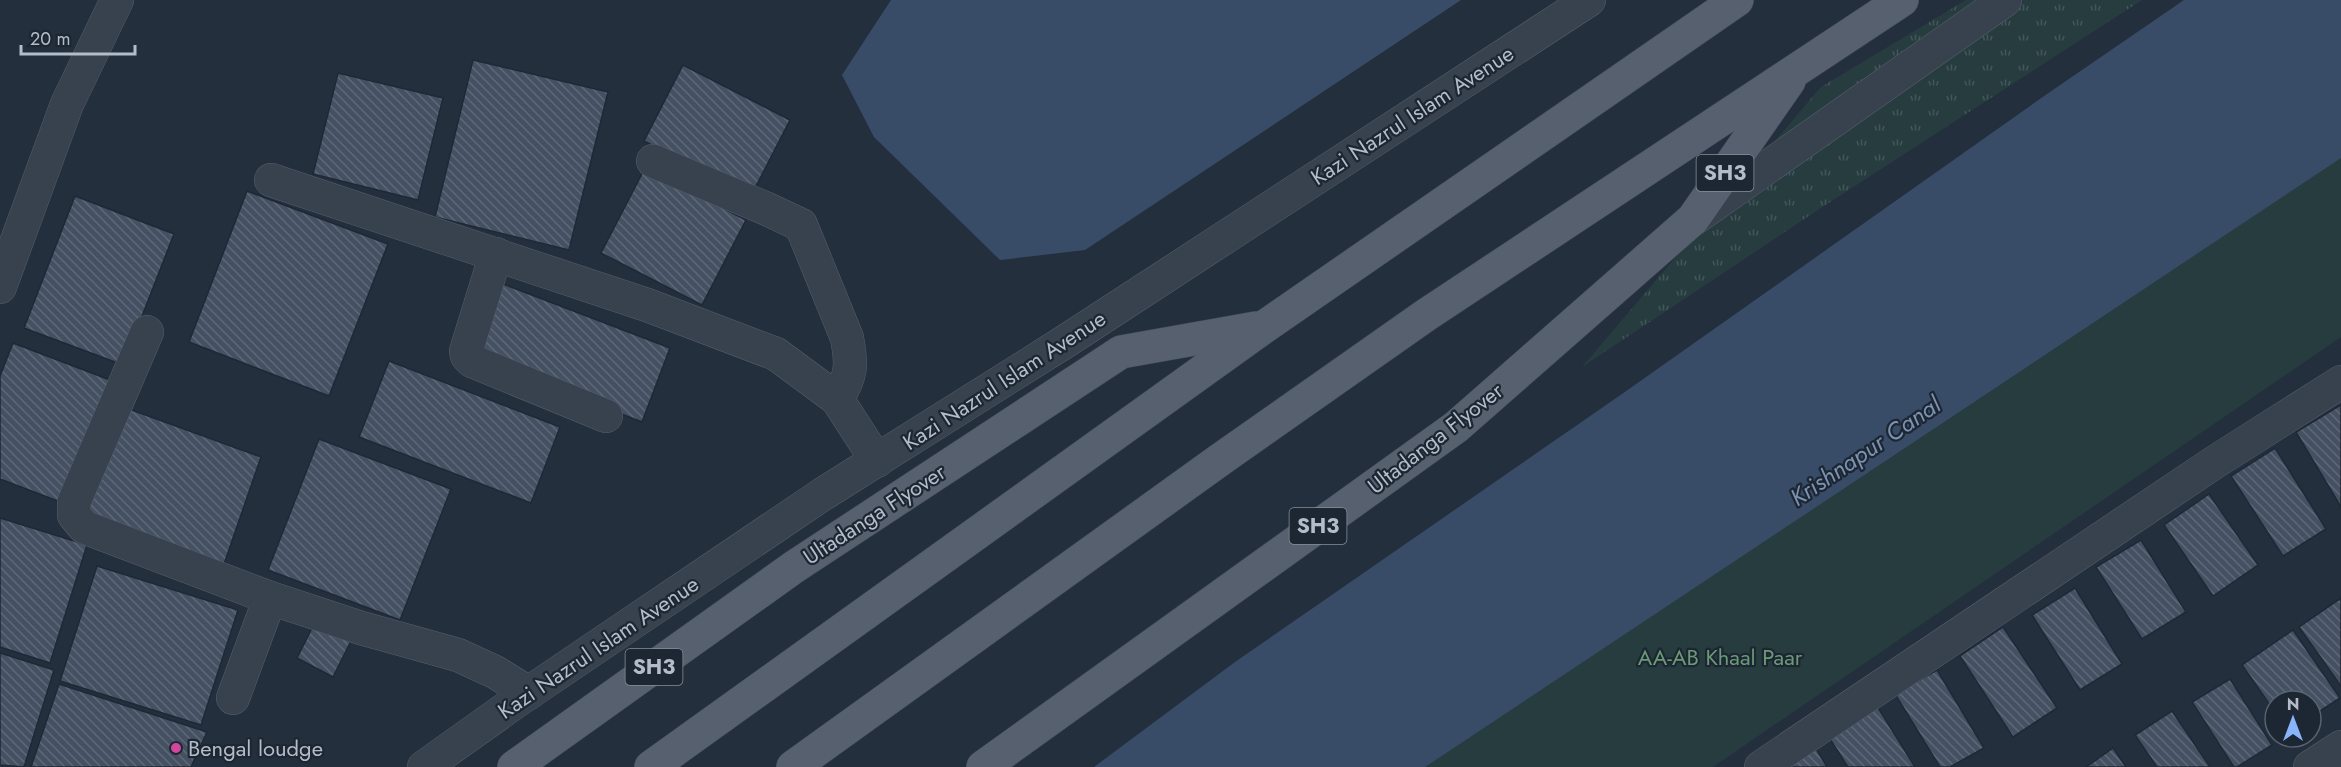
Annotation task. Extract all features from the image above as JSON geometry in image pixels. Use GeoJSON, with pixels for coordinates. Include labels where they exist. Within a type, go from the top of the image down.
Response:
{"type":"FeatureCollection","features":[{"type":"Feature","properties":{"kind":"main road","name":"SH3"},"geometry":{"type":"LineString","coordinates":[[1263,327],[1737,0]]}},
{"type":"Feature","properties":{"kind":"main road","name":"SH3"},"geometry":{"type":"LineString","coordinates":[[1798,67],[1902,0]]}},
{"type":"Feature","properties":{"kind":"main road","name":"Ultadanga Flyover"},"geometry":{"type":"LineString","coordinates":[[983,767],[1456,427],[1693,219],[1798,67]]}},
{"type":"Feature","properties":{"kind":"main road"},"geometry":{"type":"LineString","coordinates":[[792,767],[1426,315],[1798,67]]}},
{"type":"Feature","properties":{"kind":"main road","name":"Ultadanga Flyover"},"geometry":{"type":"LineString","coordinates":[[514,767],[794,567],[1121,352],[1263,327]]}},
{"type":"Feature","properties":{"kind":"main road"},"geometry":{"type":"LineString","coordinates":[[651,767],[1263,327]]}},
{"type":"Feature","properties":{"kind":"street"},"geometry":{"type":"LineString","coordinates":[[0,287],[67,104],[117,0]]}},
{"type":"Feature","properties":{"kind":"street","name":"Kazi Nazrul Islam Avenue"},"geometry":{"type":"LineString","coordinates":[[424,767],[823,494],[1066,341],[1589,0]]}},
{"type":"Feature","properties":{"kind":"street"},"geometry":{"type":"LineString","coordinates":[[1693,219],[2005,0]]}},
{"type":"Feature","properties":{"kind":"street"},"geometry":{"type":"LineString","coordinates":[[653,161],[801,225],[847,338],[851,358],[849,381],[837,399]]}},
{"type":"Feature","properties":{"kind":"street"},"geometry":{"type":"LineString","coordinates":[[271,180],[647,305],[776,354],[837,399],[877,461]]}},
{"type":"Feature","properties":{"kind":"street"},"geometry":{"type":"LineString","coordinates":[[496,254],[466,351],[467,356],[472,361],[606,416]]}},
{"type":"Feature","properties":{"kind":"street"},"geometry":{"type":"LineString","coordinates":[[147,332],[74,502],[74,515],[84,527],[270,598],[361,628],[458,655],[495,672],[529,693]]}},
{"type":"Feature","properties":{"kind":"street"},"geometry":{"type":"LineString","coordinates":[[1761,767],[2215,462],[2341,382]]}},
{"type":"Feature","properties":{"kind":"street"},"geometry":{"type":"LineString","coordinates":[[233,698],[270,598]]}},
{"type":"Feature","properties":{"kind":"street"},"geometry":{"type":"LineString","coordinates":[[2310,767],[2341,747]]}},
{"type":"Feature","properties":{"kind":"green space"},"geometry":{"type":"Polygon","coordinates":[[[1966,0],[2142,0],[1824,206],[1582,367],[1821,87],[1966,0]]]}},
{"type":"Feature","properties":{"kind":"green space","name":"AA-AB Khaal Paar"},"geometry":{"type":"Polygon","coordinates":[[[2341,133],[2341,337],[1713,767],[1405,767],[2341,133]]]}},
{"type":"Feature","properties":{"kind":"water"},"geometry":{"type":"Polygon","coordinates":[[[891,0],[1461,0],[1085,250],[1000,260],[874,137],[842,75],[891,0]]]}},
{"type":"Feature","properties":{"kind":"water"},"geometry":{"type":"Polygon","coordinates":[[[2184,0],[2341,0],[2341,121],[1924,406],[1371,767],[1094,767],[1235,662],[2184,0]]]}},
{"type":"Feature","properties":{"kind":"building"},"geometry":{"type":"Polygon","coordinates":[[[473,60],[608,92],[569,250],[435,217],[473,60]]]}},
{"type":"Feature","properties":{"kind":"building"},"geometry":{"type":"Polygon","coordinates":[[[683,65],[790,120],[751,196],[644,141],[683,65]]]}},
{"type":"Feature","properties":{"kind":"building"},"geometry":{"type":"Polygon","coordinates":[[[338,73],[443,98],[418,200],[313,174],[338,73]]]}},
{"type":"Feature","properties":{"kind":"building"},"geometry":{"type":"Polygon","coordinates":[[[645,168],[746,220],[702,305],[601,253],[645,168]]]}},
{"type":"Feature","properties":{"kind":"building"},"geometry":{"type":"Polygon","coordinates":[[[247,191],[388,244],[329,396],[189,342],[247,191]]]}},
{"type":"Feature","properties":{"kind":"building"},"geometry":{"type":"Polygon","coordinates":[[[75,196],[174,234],[123,365],[24,328],[75,196]]]}},
{"type":"Feature","properties":{"kind":"building"},"geometry":{"type":"Polygon","coordinates":[[[498,282],[670,348],[642,422],[469,355],[498,282]]]}},
{"type":"Feature","properties":{"kind":"building"},"geometry":{"type":"Polygon","coordinates":[[[13,343],[110,380],[63,503],[0,479],[0,376],[13,343]]]}},
{"type":"Feature","properties":{"kind":"building"},"geometry":{"type":"Polygon","coordinates":[[[389,361],[560,427],[531,503],[359,437],[389,361]]]}},
{"type":"Feature","properties":{"kind":"building"},"geometry":{"type":"Polygon","coordinates":[[[2341,405],[2341,507],[2296,432],[2341,405]]]}},
{"type":"Feature","properties":{"kind":"building"},"geometry":{"type":"Polygon","coordinates":[[[129,409],[261,457],[222,570],[84,517],[129,409]]]}},
{"type":"Feature","properties":{"kind":"building"},"geometry":{"type":"Polygon","coordinates":[[[319,439],[451,489],[400,620],[268,570],[319,439]]]}},
{"type":"Feature","properties":{"kind":"building"},"geometry":{"type":"Polygon","coordinates":[[[2275,448],[2326,529],[2283,556],[2231,476],[2275,448]]]}},
{"type":"Feature","properties":{"kind":"building"},"geometry":{"type":"Polygon","coordinates":[[[2209,494],[2258,565],[2213,596],[2164,525],[2209,494]]]}},
{"type":"Feature","properties":{"kind":"building"},"geometry":{"type":"Polygon","coordinates":[[[0,518],[87,545],[50,663],[0,647],[0,518]]]}},
{"type":"Feature","properties":{"kind":"building"},"geometry":{"type":"Polygon","coordinates":[[[2141,540],[2186,612],[2142,639],[2096,567],[2141,540]]]}},
{"type":"Feature","properties":{"kind":"building"},"geometry":{"type":"Polygon","coordinates":[[[97,566],[238,610],[201,725],[60,681],[97,566]]]}},
{"type":"Feature","properties":{"kind":"building"},"geometry":{"type":"Polygon","coordinates":[[[2075,588],[2122,664],[2080,690],[2032,615],[2075,588]]]}},
{"type":"Feature","properties":{"kind":"building"},"geometry":{"type":"Polygon","coordinates":[[[2341,598],[2341,686],[2299,627],[2341,598]]]}},
{"type":"Feature","properties":{"kind":"building"},"geometry":{"type":"Polygon","coordinates":[[[315,622],[351,641],[333,677],[297,658],[315,622]]]}},
{"type":"Feature","properties":{"kind":"building"},"geometry":{"type":"Polygon","coordinates":[[[2003,627],[2057,708],[2013,737],[1960,656],[2003,627]]]}},
{"type":"Feature","properties":{"kind":"building"},"geometry":{"type":"Polygon","coordinates":[[[2293,630],[2340,698],[2323,709],[2323,689],[2263,689],[2263,695],[2242,665],[2293,630]]]}},
{"type":"Feature","properties":{"kind":"building"},"geometry":{"type":"Polygon","coordinates":[[[0,653],[54,670],[24,767],[0,765],[0,653]]]}},
{"type":"Feature","properties":{"kind":"building"},"geometry":{"type":"Polygon","coordinates":[[[1937,670],[1984,748],[1950,767],[1940,767],[1895,694],[1937,670]]]}},
{"type":"Feature","properties":{"kind":"building"},"geometry":{"type":"Polygon","coordinates":[[[2230,679],[2263,731],[2263,749],[2266,749],[2234,767],[2192,702],[2230,679]]]}},
{"type":"Feature","properties":{"kind":"building"},"geometry":{"type":"Polygon","coordinates":[[[59,684],[207,732],[191,767],[31,767],[59,684]]]}},
{"type":"Feature","properties":{"kind":"building"},"geometry":{"type":"Polygon","coordinates":[[[1877,706],[1915,767],[1848,767],[1828,736],[1877,706]]]}},
{"type":"Feature","properties":{"kind":"building"},"geometry":{"type":"Polygon","coordinates":[[[2172,711],[2210,767],[2157,767],[2135,735],[2172,711]]]}},
{"type":"Feature","properties":{"kind":"building"},"geometry":{"type":"Polygon","coordinates":[[[1815,747],[1827,767],[1781,767],[1815,747]]]}},
{"type":"Feature","properties":{"kind":"building"},"geometry":{"type":"Polygon","coordinates":[[[2113,748],[2126,767],[2086,767],[2113,748]]]}},
{"type":"Feature","properties":{"kind":"waterway","name":"Krishnapur Canal"},"geometry":{"type":"LineString","coordinates":[[1389,767],[2341,134]]}},
{"type":"Feature","properties":{"kind":"place","name":"Bengal loudge"},"geometry":{"type":"Point","coordinates":[176,748]}}]}
